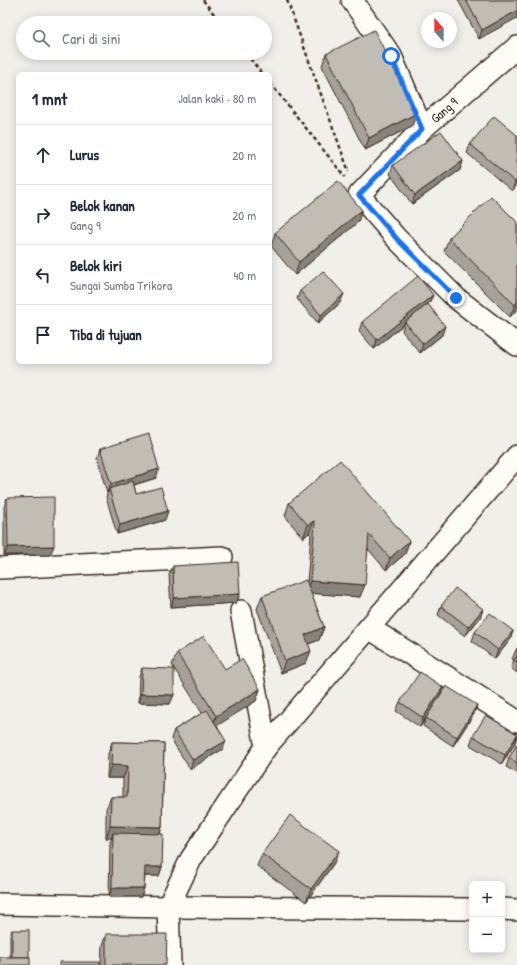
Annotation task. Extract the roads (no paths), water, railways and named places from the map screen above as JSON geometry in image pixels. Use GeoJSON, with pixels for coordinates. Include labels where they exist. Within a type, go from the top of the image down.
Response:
{"type":"FeatureCollection","features":[{"type":"Feature","properties":{"kind":"street"},"geometry":{"type":"LineString","coordinates":[[352,0],[391,56],[422,129]]}},
{"type":"Feature","properties":{"kind":"street","name":"Gang 9"},"geometry":{"type":"LineString","coordinates":[[517,47],[422,129],[357,192],[397,239],[456,298],[517,345]]}},
{"type":"Feature","properties":{"kind":"street"},"geometry":{"type":"LineString","coordinates":[[170,965],[168,907],[191,859],[266,747],[517,456]]}},
{"type":"Feature","properties":{"kind":"street"},"geometry":{"type":"LineString","coordinates":[[0,568],[222,557]]}},
{"type":"Feature","properties":{"kind":"street"},"geometry":{"type":"LineString","coordinates":[[241,611],[266,747]]}},
{"type":"Feature","properties":{"kind":"street"},"geometry":{"type":"LineString","coordinates":[[369,628],[517,721]]}},
{"type":"Feature","properties":{"kind":"street"},"geometry":{"type":"LineString","coordinates":[[0,904],[168,907],[469,909]]}},
{"type":"Feature","properties":{"kind":"street"},"geometry":{"type":"LineString","coordinates":[[505,909],[517,910]]}}]}
